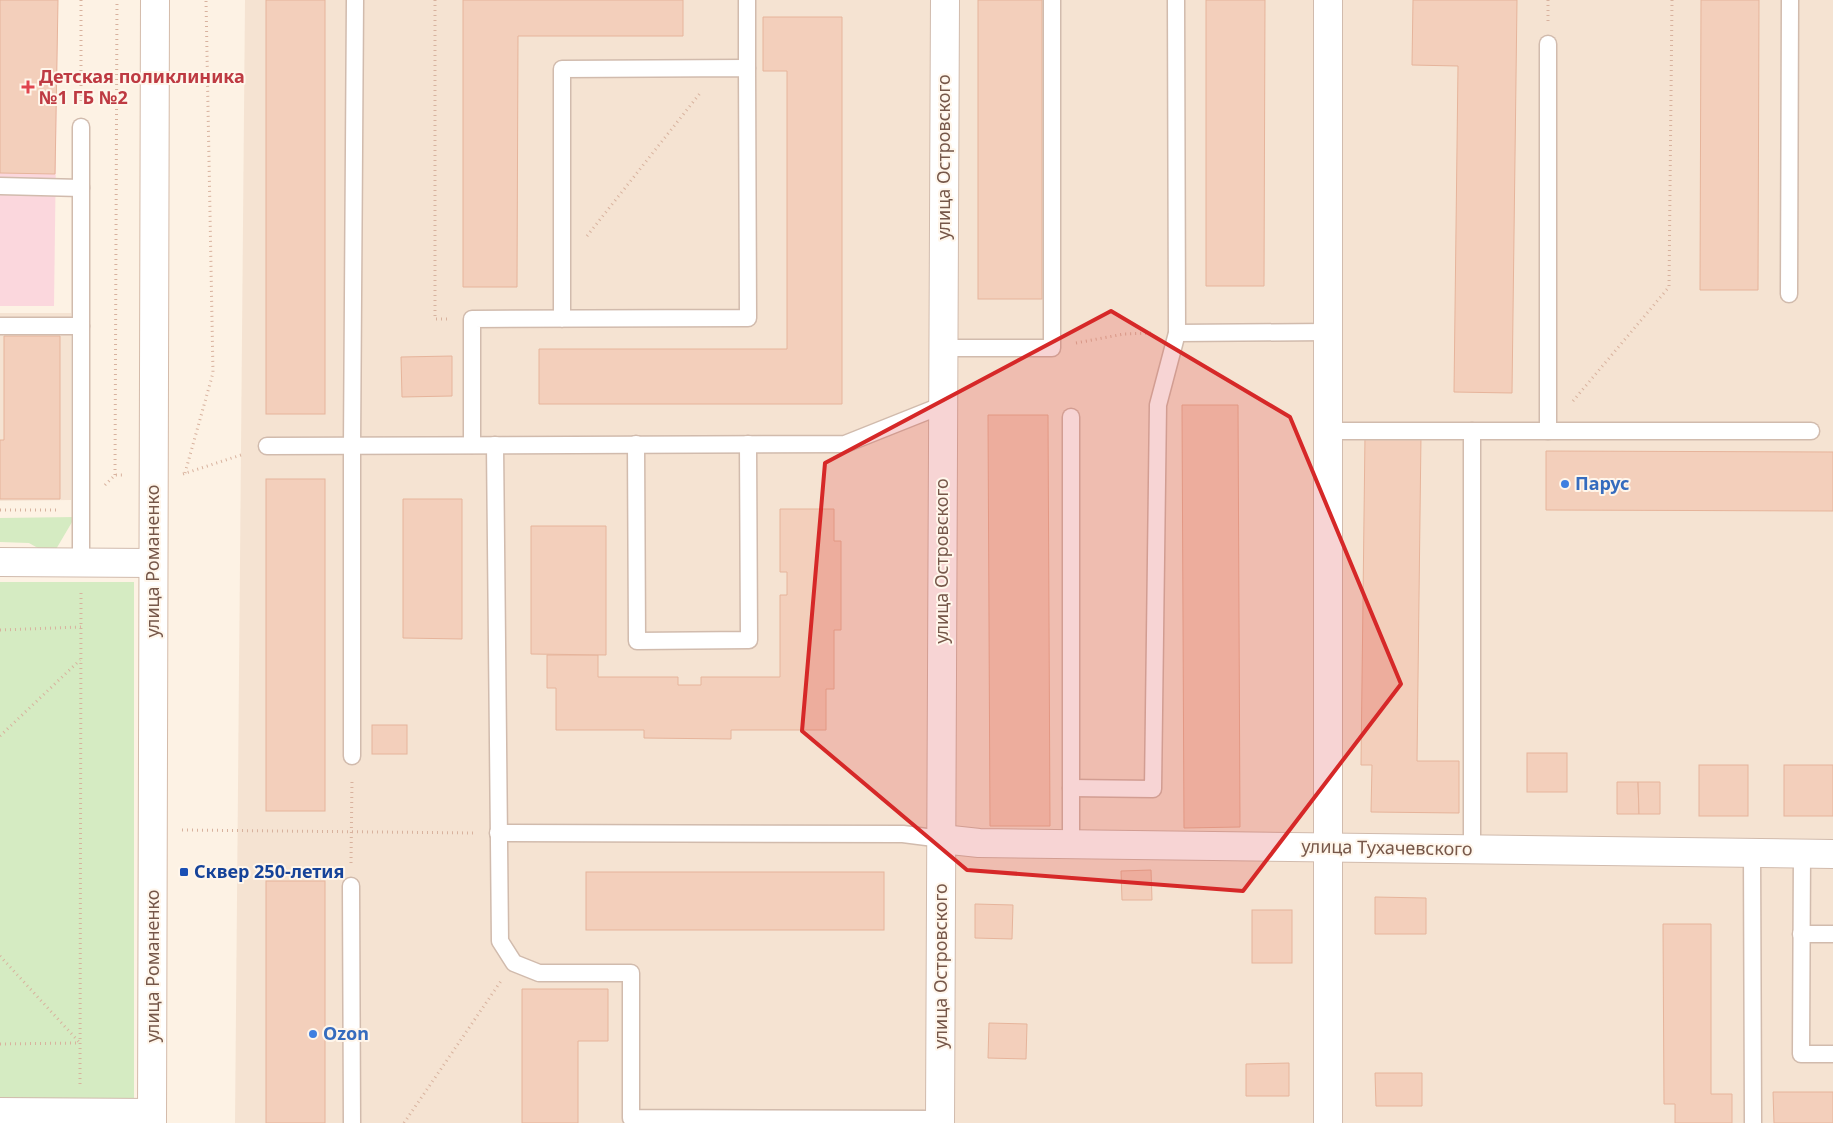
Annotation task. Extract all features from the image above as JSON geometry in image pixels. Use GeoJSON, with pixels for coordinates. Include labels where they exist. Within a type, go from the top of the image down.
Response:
{"type":"FeatureCollection","features":[{"type":"Feature","properties":{"kind":"street","name":"улица Романенко"},"geometry":{"type":"LineString","coordinates":[[152,1118],[155,0]]}},
{"type":"Feature","properties":{"kind":"street","name":"улица Островского"},"geometry":{"type":"LineString","coordinates":[[940,1121],[945,0]]}},
{"type":"Feature","properties":{"kind":"street"},"geometry":{"type":"LineString","coordinates":[[1328,0],[1328,1123]]}},
{"type":"Feature","properties":{"kind":"street"},"geometry":{"type":"LineString","coordinates":[[0,562],[153,563]]}},
{"type":"Feature","properties":{"kind":"street","name":"улица Тухачевского"},"geometry":{"type":"LineString","coordinates":[[942,839],[979,843],[1833,854]]}},
{"type":"Feature","properties":{"kind":"street"},"geometry":{"type":"LineString","coordinates":[[0,1112],[80,1113],[152,1118]]}},
{"type":"Feature","properties":{"kind":"lane"},"geometry":{"type":"LineString","coordinates":[[352,756],[355,0]]}},
{"type":"Feature","properties":{"kind":"lane"},"geometry":{"type":"LineString","coordinates":[[472,445],[472,319],[748,318],[748,0]]}},
{"type":"Feature","properties":{"kind":"lane"},"geometry":{"type":"LineString","coordinates":[[943,348],[1052,348],[1052,0]]}},
{"type":"Feature","properties":{"kind":"lane"},"geometry":{"type":"LineString","coordinates":[[1070,788],[1153,790],[1158,406],[1177,333],[1176,0]]}},
{"type":"Feature","properties":{"kind":"lane"},"geometry":{"type":"LineString","coordinates":[[1789,294],[1790,0]]}},
{"type":"Feature","properties":{"kind":"lane"},"geometry":{"type":"LineString","coordinates":[[1548,44],[1548,431]]}},
{"type":"Feature","properties":{"kind":"lane"},"geometry":{"type":"LineString","coordinates":[[562,319],[562,69],[747,68]]}},
{"type":"Feature","properties":{"kind":"lane"},"geometry":{"type":"LineString","coordinates":[[81,127],[81,562]]}},
{"type":"Feature","properties":{"kind":"lane"},"geometry":{"type":"LineString","coordinates":[[0,186],[81,188]]}},
{"type":"Feature","properties":{"kind":"lane"},"geometry":{"type":"LineString","coordinates":[[0,326],[81,326]]}},
{"type":"Feature","properties":{"kind":"lane"},"geometry":{"type":"LineString","coordinates":[[1177,333],[1328,332]]}},
{"type":"Feature","properties":{"kind":"lane"},"geometry":{"type":"LineString","coordinates":[[267,446],[845,444],[942,405]]}},
{"type":"Feature","properties":{"kind":"lane"},"geometry":{"type":"LineString","coordinates":[[1070,844],[1071,417]]}},
{"type":"Feature","properties":{"kind":"lane"},"geometry":{"type":"LineString","coordinates":[[1328,431],[1811,431]]}},
{"type":"Feature","properties":{"kind":"lane"},"geometry":{"type":"LineString","coordinates":[[1472,431],[1472,849]]}},
{"type":"Feature","properties":{"kind":"lane"},"geometry":{"type":"LineString","coordinates":[[636,444],[637,641],[693,641],[749,640],[748,444]]}},
{"type":"Feature","properties":{"kind":"lane"},"geometry":{"type":"LineString","coordinates":[[495,445],[500,941],[514,964],[539,973],[631,973],[631,1118],[940,1121]]}},
{"type":"Feature","properties":{"kind":"lane"},"geometry":{"type":"LineString","coordinates":[[498,833],[903,834],[942,839]]}},
{"type":"Feature","properties":{"kind":"lane"},"geometry":{"type":"LineString","coordinates":[[1752,852],[1753,1123]]}},
{"type":"Feature","properties":{"kind":"lane"},"geometry":{"type":"LineString","coordinates":[[1802,854],[1801,1054],[1833,1054]]}},
{"type":"Feature","properties":{"kind":"lane"},"geometry":{"type":"LineString","coordinates":[[352,886],[352,1123]]}},
{"type":"Feature","properties":{"kind":"lane"},"geometry":{"type":"LineString","coordinates":[[1802,934],[1833,934]]}},
{"type":"Feature","properties":{"kind":"path"},"geometry":{"type":"LineString","coordinates":[[81,0],[81,127]]}},
{"type":"Feature","properties":{"kind":"path"},"geometry":{"type":"LineString","coordinates":[[115,475],[117,0]]}},
{"type":"Feature","properties":{"kind":"path"},"geometry":{"type":"LineString","coordinates":[[185,474],[213,374],[206,0]]}},
{"type":"Feature","properties":{"kind":"path"},"geometry":{"type":"LineString","coordinates":[[435,0],[435,319],[472,319]]}},
{"type":"Feature","properties":{"kind":"path"},"geometry":{"type":"LineString","coordinates":[[1548,431],[1669,287],[1672,0]]}},
{"type":"Feature","properties":{"kind":"path"},"geometry":{"type":"LineString","coordinates":[[562,268],[720,68]]}},
{"type":"Feature","properties":{"kind":"path"},"geometry":{"type":"LineString","coordinates":[[1052,348],[1124,334],[1152,333]]}},
{"type":"Feature","properties":{"kind":"path"},"geometry":{"type":"LineString","coordinates":[[80,1113],[81,562]]}},
{"type":"Feature","properties":{"kind":"path"},"geometry":{"type":"LineString","coordinates":[[0,630],[81,627]]}},
{"type":"Feature","properties":{"kind":"path"},"geometry":{"type":"LineString","coordinates":[[0,736],[81,660]]}},
{"type":"Feature","properties":{"kind":"path"},"geometry":{"type":"LineString","coordinates":[[352,756],[352,886]]}},
{"type":"Feature","properties":{"kind":"path"},"geometry":{"type":"LineString","coordinates":[[153,830],[454,832]]}},
{"type":"Feature","properties":{"kind":"path"},"geometry":{"type":"LineString","coordinates":[[0,956],[80,1044]]}},
{"type":"Feature","properties":{"kind":"path"},"geometry":{"type":"LineString","coordinates":[[404,1123],[514,964]]}},
{"type":"Feature","properties":{"kind":"path"},"geometry":{"type":"LineString","coordinates":[[0,1044],[80,1044]]}},
{"type":"Feature","properties":{"kind":"highlighted area"},"geometry":{"type":"Polygon","coordinates":[[[1111,311],[1290,417],[1401,684],[1243,891],[967,870],[802,731],[825,463],[1111,311]]]}},
{"type":"Feature","properties":{"kind":"shaded area","name":"Детская поликлиника №1 ГБ №2"},"geometry":{"type":"Polygon","coordinates":[[[0,0],[58,0],[54,306],[0,306],[0,0]]]}},
{"type":"Feature","properties":{"kind":"shaded area"},"geometry":{"type":"Polygon","coordinates":[[[245,0],[1833,0],[1833,1123],[235,1123],[245,0]]]}},
{"type":"Feature","properties":{"kind":"shaded area"},"geometry":{"type":"Polygon","coordinates":[[[0,313],[71,313],[71,500],[0,501],[0,313]]]}},
{"type":"Feature","properties":{"kind":"green space"},"geometry":{"type":"Polygon","coordinates":[[[75,517],[52,556],[29,543],[0,542],[0,518],[75,517]]]}},
{"type":"Feature","properties":{"kind":"green space"},"geometry":{"type":"Polygon","coordinates":[[[0,582],[134,582],[134,1098],[53,1098],[38,1123],[0,1123],[0,582]]]}},
{"type":"Feature","properties":{"kind":"building"},"geometry":{"type":"Polygon","coordinates":[[[0,0],[58,0],[55,174],[0,173],[0,0]]]}},
{"type":"Feature","properties":{"kind":"building"},"geometry":{"type":"Polygon","coordinates":[[[266,0],[325,0],[325,414],[266,414],[266,0]]]}},
{"type":"Feature","properties":{"kind":"building"},"geometry":{"type":"Polygon","coordinates":[[[463,0],[683,0],[683,36],[518,36],[517,287],[463,287],[463,0]]]}},
{"type":"Feature","properties":{"kind":"building"},"geometry":{"type":"Polygon","coordinates":[[[978,0],[1042,0],[1042,299],[978,299],[978,0]]]}},
{"type":"Feature","properties":{"kind":"building"},"geometry":{"type":"Polygon","coordinates":[[[1206,0],[1265,0],[1264,286],[1206,286],[1206,0]]]}},
{"type":"Feature","properties":{"kind":"building"},"geometry":{"type":"Polygon","coordinates":[[[1413,0],[1517,0],[1512,393],[1454,392],[1458,66],[1412,65],[1413,0]]]}},
{"type":"Feature","properties":{"kind":"building"},"geometry":{"type":"Polygon","coordinates":[[[1701,0],[1759,0],[1758,290],[1700,290],[1701,0]]]}},
{"type":"Feature","properties":{"kind":"building"},"geometry":{"type":"Polygon","coordinates":[[[763,17],[842,17],[842,404],[539,404],[539,349],[787,349],[787,71],[763,71],[763,17]]]}},
{"type":"Feature","properties":{"kind":"building"},"geometry":{"type":"Polygon","coordinates":[[[4,336],[60,336],[60,499],[0,499],[0,440],[4,440],[4,336]]]}},
{"type":"Feature","properties":{"kind":"building"},"geometry":{"type":"Polygon","coordinates":[[[452,356],[452,396],[402,397],[401,357],[452,356]]]}},
{"type":"Feature","properties":{"kind":"building"},"geometry":{"type":"Polygon","coordinates":[[[1182,405],[1238,405],[1240,827],[1184,828],[1182,405]]]}},
{"type":"Feature","properties":{"kind":"building"},"geometry":{"type":"Polygon","coordinates":[[[988,415],[1048,415],[1050,826],[990,826],[988,415]]]}},
{"type":"Feature","properties":{"kind":"building"},"geometry":{"type":"Polygon","coordinates":[[[1365,435],[1421,435],[1417,761],[1459,761],[1459,813],[1371,812],[1372,765],[1361,765],[1365,435]]]}},
{"type":"Feature","properties":{"kind":"building"},"geometry":{"type":"Polygon","coordinates":[[[1546,451],[1833,452],[1833,511],[1546,510],[1546,451]]]}},
{"type":"Feature","properties":{"kind":"building"},"geometry":{"type":"Polygon","coordinates":[[[266,479],[325,479],[325,811],[266,811],[266,479]]]}},
{"type":"Feature","properties":{"kind":"building"},"geometry":{"type":"Polygon","coordinates":[[[403,499],[462,499],[462,639],[403,638],[403,499]]]}},
{"type":"Feature","properties":{"kind":"building"},"geometry":{"type":"Polygon","coordinates":[[[780,509],[834,509],[834,541],[841,541],[841,630],[834,630],[834,689],[826,689],[826,730],[731,730],[731,739],[644,738],[644,730],[556,730],[556,688],[547,688],[547,655],[598,655],[598,677],[678,677],[678,685],[701,685],[701,677],[780,677],[780,595],[787,595],[787,572],[780,572],[780,509]]]}},
{"type":"Feature","properties":{"kind":"building"},"geometry":{"type":"Polygon","coordinates":[[[531,526],[606,526],[606,655],[531,654],[531,526]]]}},
{"type":"Feature","properties":{"kind":"building"},"geometry":{"type":"Polygon","coordinates":[[[372,725],[407,725],[407,754],[372,754],[372,725]]]}},
{"type":"Feature","properties":{"kind":"building"},"geometry":{"type":"Polygon","coordinates":[[[1527,753],[1567,753],[1567,792],[1527,792],[1527,753]]]}},
{"type":"Feature","properties":{"kind":"building"},"geometry":{"type":"Polygon","coordinates":[[[1699,765],[1748,765],[1748,816],[1699,816],[1699,765]]]}},
{"type":"Feature","properties":{"kind":"building"},"geometry":{"type":"Polygon","coordinates":[[[1784,765],[1833,765],[1833,816],[1784,816],[1784,765]]]}},
{"type":"Feature","properties":{"kind":"building"},"geometry":{"type":"Polygon","coordinates":[[[1617,782],[1638,782],[1639,814],[1617,814],[1617,782]]]}},
{"type":"Feature","properties":{"kind":"building"},"geometry":{"type":"Polygon","coordinates":[[[1638,782],[1660,782],[1660,814],[1639,814],[1638,782]]]}},
{"type":"Feature","properties":{"kind":"building"},"geometry":{"type":"Polygon","coordinates":[[[1151,870],[1152,900],[1122,900],[1121,871],[1151,870]]]}},
{"type":"Feature","properties":{"kind":"building"},"geometry":{"type":"Polygon","coordinates":[[[586,872],[884,872],[884,930],[586,930],[586,872]]]}},
{"type":"Feature","properties":{"kind":"building"},"geometry":{"type":"Polygon","coordinates":[[[266,881],[325,881],[325,1123],[266,1123],[266,881]]]}},
{"type":"Feature","properties":{"kind":"building"},"geometry":{"type":"Polygon","coordinates":[[[1375,897],[1426,898],[1426,934],[1375,934],[1375,897]]]}},
{"type":"Feature","properties":{"kind":"building"},"geometry":{"type":"Polygon","coordinates":[[[975,904],[1013,905],[1012,939],[975,938],[975,904]]]}},
{"type":"Feature","properties":{"kind":"building"},"geometry":{"type":"Polygon","coordinates":[[[1252,910],[1292,910],[1292,963],[1252,963],[1252,910]]]}},
{"type":"Feature","properties":{"kind":"building"},"geometry":{"type":"Polygon","coordinates":[[[1663,924],[1711,924],[1711,1094],[1732,1094],[1732,1123],[1675,1123],[1675,1104],[1664,1104],[1663,924]]]}},
{"type":"Feature","properties":{"kind":"building"},"geometry":{"type":"Polygon","coordinates":[[[522,989],[608,989],[608,1041],[578,1041],[578,1123],[522,1123],[522,989]]]}},
{"type":"Feature","properties":{"kind":"building"},"geometry":{"type":"Polygon","coordinates":[[[989,1023],[1027,1024],[1026,1059],[988,1058],[989,1023]]]}},
{"type":"Feature","properties":{"kind":"building"},"geometry":{"type":"Polygon","coordinates":[[[1289,1063],[1289,1096],[1246,1096],[1246,1064],[1289,1063]]]}},
{"type":"Feature","properties":{"kind":"building"},"geometry":{"type":"Polygon","coordinates":[[[1375,1073],[1422,1073],[1422,1106],[1376,1106],[1375,1073]]]}},
{"type":"Feature","properties":{"kind":"building"},"geometry":{"type":"Polygon","coordinates":[[[1773,1092],[1833,1092],[1833,1123],[1774,1123],[1773,1092]]]}},
{"type":"Feature","properties":{"kind":"place","name":"Детская поликлиника №1 ГБ №2"},"geometry":{"type":"Point","coordinates":[28,87]}},
{"type":"Feature","properties":{"kind":"place","name":"Парус"},"geometry":{"type":"Point","coordinates":[1565,484]}},
{"type":"Feature","properties":{"kind":"place","name":"Сквер 250-летия"},"geometry":{"type":"Point","coordinates":[184,872]}},
{"type":"Feature","properties":{"kind":"place","name":"Ozon"},"geometry":{"type":"Point","coordinates":[313,1034]}}]}
